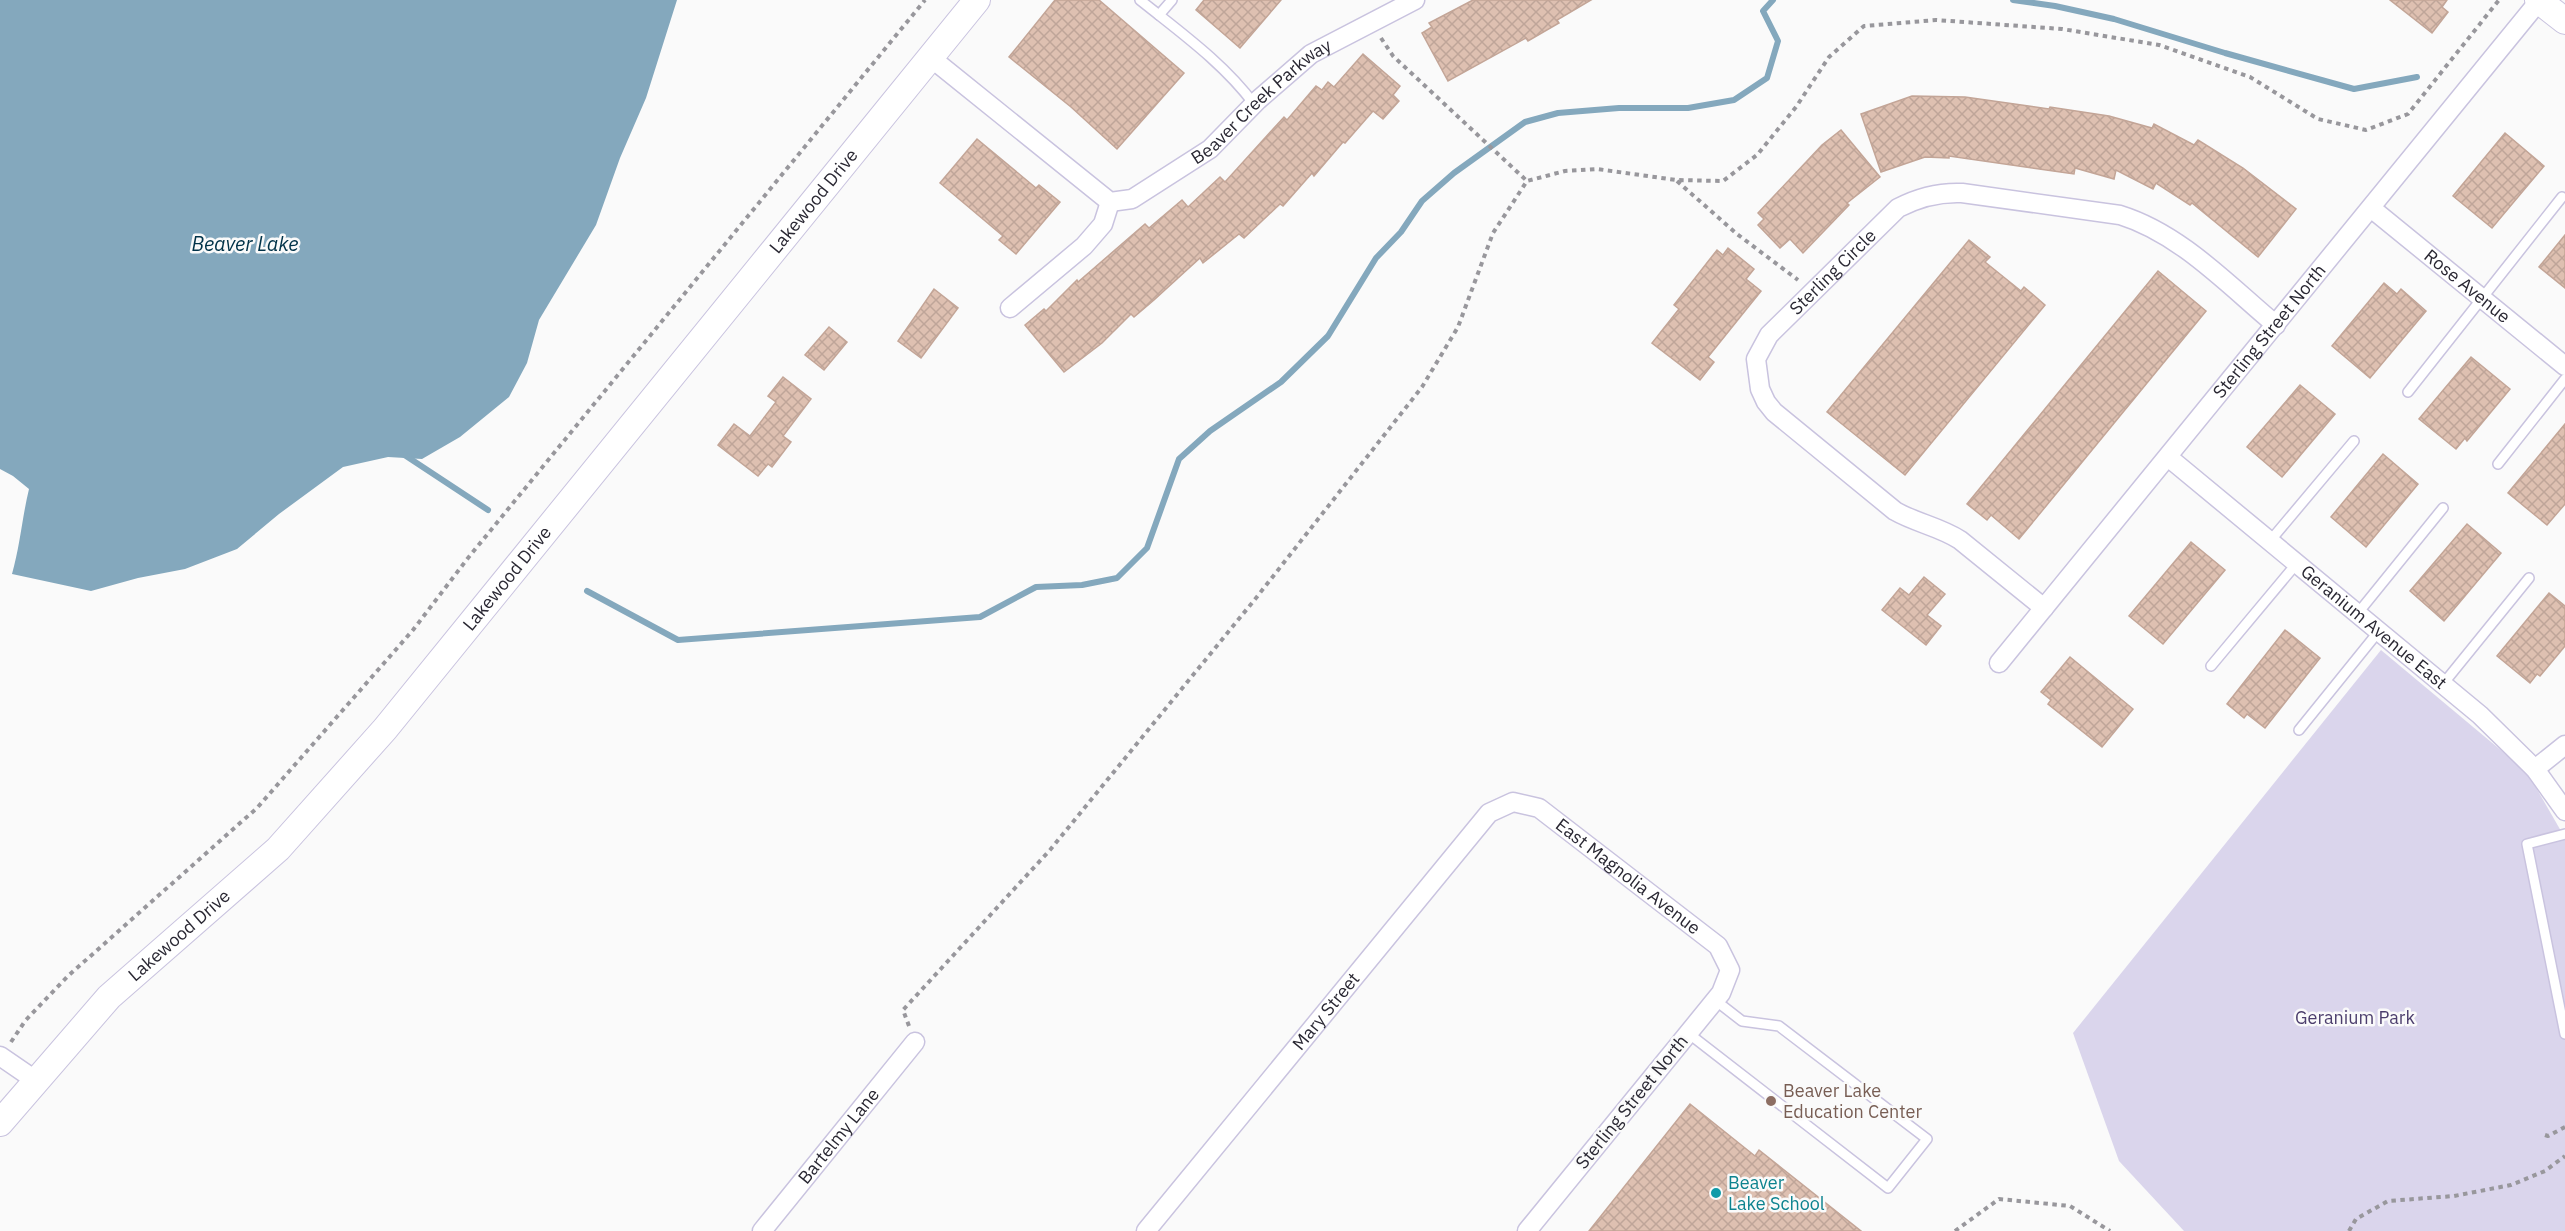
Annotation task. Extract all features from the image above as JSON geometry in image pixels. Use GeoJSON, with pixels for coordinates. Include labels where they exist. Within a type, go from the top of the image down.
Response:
{"type":"FeatureCollection","features":[{"type":"Feature","properties":{"kind":"street","name":"Lakewood Drive"},"geometry":{"type":"LineString","coordinates":[[0,1123],[109,997],[278,849],[385,729],[977,0]]}},
{"type":"Feature","properties":{"kind":"street","name":"Beaver Creek Parkway"},"geometry":{"type":"LineString","coordinates":[[1110,202],[1132,199],[1210,149],[1254,104],[1311,54],[1415,0]]}},
{"type":"Feature","properties":{"kind":"street"},"geometry":{"type":"LineString","coordinates":[[2538,0],[2565,21]]}},
{"type":"Feature","properties":{"kind":"street","name":"Sterling Street North"},"geometry":{"type":"LineString","coordinates":[[1999,663],[2538,0]]}},
{"type":"Feature","properties":{"kind":"street"},"geometry":{"type":"LineString","coordinates":[[930,57],[1110,202],[1103,224],[1084,246],[1010,308]]}},
{"type":"Feature","properties":{"kind":"street","name":"Sterling Circle"},"geometry":{"type":"LineString","coordinates":[[2044,608],[1960,540],[1947,532],[1909,519],[1895,511],[1774,412],[1766,402],[1757,376],[1756,359],[1769,335],[1898,208],[1929,195],[1962,193],[2120,215],[2138,221],[2178,243],[2276,325]]}},
{"type":"Feature","properties":{"kind":"street","name":"Rose Avenue"},"geometry":{"type":"LineString","coordinates":[[2371,208],[2565,366]]}},
{"type":"Feature","properties":{"kind":"street","name":"Geranium Avenue East"},"geometry":{"type":"LineString","coordinates":[[2168,457],[2488,722],[2535,770],[2565,811]]}},
{"type":"Feature","properties":{"kind":"street"},"geometry":{"type":"LineString","coordinates":[[2535,770],[2565,745]]}},
{"type":"Feature","properties":{"kind":"street","name":"East Magnolia Avenue"},"geometry":{"type":"LineString","coordinates":[[1513,802],[1539,808],[1718,946],[1730,970]]}},
{"type":"Feature","properties":{"kind":"street","name":"Mary Street"},"geometry":{"type":"LineString","coordinates":[[1146,1231],[1489,813],[1513,802]]}},
{"type":"Feature","properties":{"kind":"street","name":"Sterling Street North"},"geometry":{"type":"LineString","coordinates":[[1527,1231],[1721,993],[1730,970]]}},
{"type":"Feature","properties":{"kind":"street","name":"Bartelmy Lane"},"geometry":{"type":"LineString","coordinates":[[762,1231],[915,1042]]}},
{"type":"Feature","properties":{"kind":"street"},"geometry":{"type":"LineString","coordinates":[[3,1052],[35,1080]]}},
{"type":"Feature","properties":{"kind":"lane"},"geometry":{"type":"LineString","coordinates":[[1140,0],[1215,62],[1242,88],[1254,104]]}},
{"type":"Feature","properties":{"kind":"lane"},"geometry":{"type":"LineString","coordinates":[[1159,15],[1172,0]]}},
{"type":"Feature","properties":{"kind":"lane"},"geometry":{"type":"LineString","coordinates":[[2408,392],[2562,197]]}},
{"type":"Feature","properties":{"kind":"lane"},"geometry":{"type":"LineString","coordinates":[[2498,464],[2565,379]]}},
{"type":"Feature","properties":{"kind":"lane"},"geometry":{"type":"LineString","coordinates":[[2270,541],[2354,441]]}},
{"type":"Feature","properties":{"kind":"lane"},"geometry":{"type":"LineString","coordinates":[[2358,614],[2443,508]]}},
{"type":"Feature","properties":{"kind":"lane"},"geometry":{"type":"LineString","coordinates":[[2211,666],[2297,563]]}},
{"type":"Feature","properties":{"kind":"lane"},"geometry":{"type":"LineString","coordinates":[[2443,684],[2529,578]]}},
{"type":"Feature","properties":{"kind":"lane"},"geometry":{"type":"LineString","coordinates":[[2299,730],[2379,631]]}},
{"type":"Feature","properties":{"kind":"lane"},"geometry":{"type":"LineString","coordinates":[[2565,834],[2527,844],[2565,1034]]}},
{"type":"Feature","properties":{"kind":"lane"},"geometry":{"type":"LineString","coordinates":[[1688,1033],[1888,1188],[1927,1139],[1779,1026],[1742,1021],[1715,1000]]}},
{"type":"Feature","properties":{"kind":"path"},"geometry":{"type":"LineString","coordinates":[[3,1052],[25,1021],[68,976],[257,808],[413,630],[468,558],[925,0]]}},
{"type":"Feature","properties":{"kind":"path"},"geometry":{"type":"LineString","coordinates":[[915,1042],[903,1010],[1050,850],[1256,598],[1422,387],[1458,327],[1493,233],[1527,181],[1565,171],[1597,169],[1676,180],[1723,181],[1757,155],[1796,107],[1829,57],[1864,26],[1948,21],[2062,29],[2159,45],[2250,77],[2318,119],[2366,130],[2409,114],[2499,0]]}},
{"type":"Feature","properties":{"kind":"path"},"geometry":{"type":"LineString","coordinates":[[1370,23],[1393,56],[1527,181]]}},
{"type":"Feature","properties":{"kind":"path"},"geometry":{"type":"LineString","coordinates":[[1676,180],[1737,234],[1792,276],[1815,290]]}},
{"type":"Feature","properties":{"kind":"path"},"geometry":{"type":"LineString","coordinates":[[2545,1135],[2548,1136],[2565,1127]]}},
{"type":"Feature","properties":{"kind":"path"},"geometry":{"type":"LineString","coordinates":[[2349,1231],[2356,1219],[2388,1201],[2454,1196],[2511,1185],[2546,1171],[2565,1156]]}},
{"type":"Feature","properties":{"kind":"path"},"geometry":{"type":"LineString","coordinates":[[1955,1231],[1999,1198],[2070,1206],[2110,1231]]}},
{"type":"Feature","properties":{"kind":"green space","name":"Geranium Park"},"geometry":{"type":"Polygon","coordinates":[[[2381,650],[2527,772],[2565,838],[2565,1231],[2184,1231],[2119,1161],[2073,1033],[2381,650]]]}},
{"type":"Feature","properties":{"kind":"water","name":"Beaver Lake"},"geometry":{"type":"Polygon","coordinates":[[[0,0],[677,0],[646,98],[620,158],[596,225],[539,320],[527,363],[509,397],[460,437],[422,459],[388,457],[343,467],[279,514],[237,549],[185,569],[138,578],[91,591],[12,574],[29,489],[0,469],[0,0]]]}},
{"type":"Feature","properties":{"kind":"building"},"geometry":{"type":"Polygon","coordinates":[[[1055,0],[1099,0],[1184,73],[1117,149],[1071,107],[1009,57],[1055,0]]]}},
{"type":"Feature","properties":{"kind":"building"},"geometry":{"type":"Polygon","coordinates":[[[1204,0],[1281,0],[1240,48],[1196,10],[1204,0]]]}},
{"type":"Feature","properties":{"kind":"building"},"geometry":{"type":"Polygon","coordinates":[[[1473,0],[1591,0],[1557,20],[1559,23],[1528,41],[1526,38],[1448,81],[1422,33],[1432,27],[1429,23],[1473,0]]]}},
{"type":"Feature","properties":{"kind":"building"},"geometry":{"type":"Polygon","coordinates":[[[2390,0],[2447,0],[2442,7],[2448,12],[2432,33],[2390,0]]]}},
{"type":"Feature","properties":{"kind":"building"},"geometry":{"type":"Polygon","coordinates":[[[1363,54],[1400,86],[1393,95],[1399,101],[1383,119],[1373,111],[1314,176],[1312,173],[1283,206],[1280,204],[1244,238],[1239,234],[1203,263],[1200,258],[1134,317],[1131,314],[1102,343],[1064,372],[1025,325],[1044,309],[1046,311],[1077,280],[1078,282],[1145,224],[1149,228],[1182,200],[1188,207],[1220,177],[1225,182],[1284,117],[1287,120],[1316,86],[1322,90],[1328,82],[1334,87],[1363,54]]]}},
{"type":"Feature","properties":{"kind":"building"},"geometry":{"type":"Polygon","coordinates":[[[1912,96],[1965,97],[2109,116],[2152,128],[2154,124],[2194,145],[2198,140],[2243,168],[2296,209],[2258,257],[2192,203],[2190,205],[2156,183],[2153,189],[2116,170],[2114,179],[2075,168],[2074,174],[1949,156],[1949,158],[1925,157],[1881,172],[1861,114],[1912,96]]]}},
{"type":"Feature","properties":{"kind":"building"},"geometry":{"type":"Polygon","coordinates":[[[1841,130],[1880,177],[1847,203],[1849,205],[1803,253],[1790,239],[1780,248],[1758,225],[1764,219],[1758,213],[1822,145],[1841,130]]]}},
{"type":"Feature","properties":{"kind":"building"},"geometry":{"type":"Polygon","coordinates":[[[2505,133],[2544,166],[2492,228],[2453,196],[2505,133]]]}},
{"type":"Feature","properties":{"kind":"building"},"geometry":{"type":"Polygon","coordinates":[[[977,139],[1036,188],[1039,185],[1060,202],[1016,254],[999,240],[1003,236],[940,183],[977,139]]]}},
{"type":"Feature","properties":{"kind":"building"},"geometry":{"type":"Polygon","coordinates":[[[2565,235],[2565,288],[2539,267],[2565,235]]]}},
{"type":"Feature","properties":{"kind":"building"},"geometry":{"type":"Polygon","coordinates":[[[1969,240],[1990,257],[1985,262],[2021,291],[2024,287],[2045,305],[1905,475],[1827,412],[1969,240]]]}},
{"type":"Feature","properties":{"kind":"building"},"geometry":{"type":"Polygon","coordinates":[[[1728,248],[1754,269],[1746,279],[1761,291],[1708,357],[1714,362],[1700,380],[1652,343],[1679,309],[1674,305],[1717,250],[1723,255],[1728,248]]]}},
{"type":"Feature","properties":{"kind":"building"},"geometry":{"type":"Polygon","coordinates":[[[2158,271],[2206,311],[2019,539],[1991,515],[1987,520],[1967,504],[2158,271]]]}},
{"type":"Feature","properties":{"kind":"building"},"geometry":{"type":"Polygon","coordinates":[[[2384,283],[2397,294],[2401,289],[2426,311],[2370,378],[2332,346],[2384,283]]]}},
{"type":"Feature","properties":{"kind":"building"},"geometry":{"type":"Polygon","coordinates":[[[934,289],[958,308],[921,358],[898,341],[934,289]]]}},
{"type":"Feature","properties":{"kind":"building"},"geometry":{"type":"Polygon","coordinates":[[[829,327],[847,342],[824,370],[805,355],[829,327]]]}},
{"type":"Feature","properties":{"kind":"building"},"geometry":{"type":"Polygon","coordinates":[[[2471,357],[2510,389],[2467,441],[2465,438],[2456,449],[2419,419],[2471,357]]]}},
{"type":"Feature","properties":{"kind":"building"},"geometry":{"type":"Polygon","coordinates":[[[783,377],[811,399],[783,436],[791,442],[772,467],[768,464],[758,476],[718,445],[734,424],[750,436],[776,402],[768,396],[783,377]]]}},
{"type":"Feature","properties":{"kind":"building"},"geometry":{"type":"Polygon","coordinates":[[[2300,385],[2335,414],[2282,477],[2247,447],[2300,385]]]}},
{"type":"Feature","properties":{"kind":"building"},"geometry":{"type":"Polygon","coordinates":[[[2565,424],[2565,504],[2547,525],[2508,493],[2565,424]]]}},
{"type":"Feature","properties":{"kind":"building"},"geometry":{"type":"Polygon","coordinates":[[[2383,454],[2418,484],[2366,547],[2331,517],[2383,454]]]}},
{"type":"Feature","properties":{"kind":"building"},"geometry":{"type":"Polygon","coordinates":[[[2467,524],[2501,553],[2444,621],[2410,591],[2467,524]]]}},
{"type":"Feature","properties":{"kind":"building"},"geometry":{"type":"Polygon","coordinates":[[[2191,542],[2225,570],[2163,644],[2129,616],[2191,542]]]}},
{"type":"Feature","properties":{"kind":"building"},"geometry":{"type":"Polygon","coordinates":[[[1924,577],[1945,594],[1927,615],[1941,626],[1926,645],[1882,610],[1900,588],[1909,595],[1924,577]]]}},
{"type":"Feature","properties":{"kind":"building"},"geometry":{"type":"Polygon","coordinates":[[[2549,593],[2565,606],[2565,646],[2540,676],[2537,674],[2530,683],[2497,656],[2549,593]]]}},
{"type":"Feature","properties":{"kind":"building"},"geometry":{"type":"Polygon","coordinates":[[[2285,630],[2320,658],[2265,728],[2247,714],[2244,718],[2227,704],[2285,630]]]}},
{"type":"Feature","properties":{"kind":"building"},"geometry":{"type":"Polygon","coordinates":[[[2070,657],[2133,709],[2102,747],[2048,704],[2051,700],[2041,692],[2070,657]]]}},
{"type":"Feature","properties":{"kind":"building","name":"Beaver Lake School"},"geometry":{"type":"Polygon","coordinates":[[[1690,1104],[1755,1156],[1759,1150],[1861,1231],[1589,1231],[1690,1104]]]}},
{"type":"Feature","properties":{"kind":"waterway"},"geometry":{"type":"LineString","coordinates":[[587,591],[678,640],[980,617],[1036,587],[1082,585],[1117,578],[1147,548],[1179,459],[1210,431],[1281,382],[1328,336],[1376,258],[1401,232],[1422,201],[1454,173],[1525,122],[1558,113],[1619,108],[1688,108],[1734,100],[1767,78],[1778,41],[1763,11],[1773,0]]}},
{"type":"Feature","properties":{"kind":"waterway"},"geometry":{"type":"LineString","coordinates":[[2013,0],[2055,6],[2114,19],[2354,89],[2417,77]]}},
{"type":"Feature","properties":{"kind":"waterway"},"geometry":{"type":"LineString","coordinates":[[403,454],[488,510]]}},
{"type":"Feature","properties":{"kind":"place","name":"Beaver Lake Education Center"},"geometry":{"type":"Point","coordinates":[1771,1101]}},
{"type":"Feature","properties":{"kind":"place","name":"Beaver Lake School"},"geometry":{"type":"Point","coordinates":[1716,1193]}}]}
